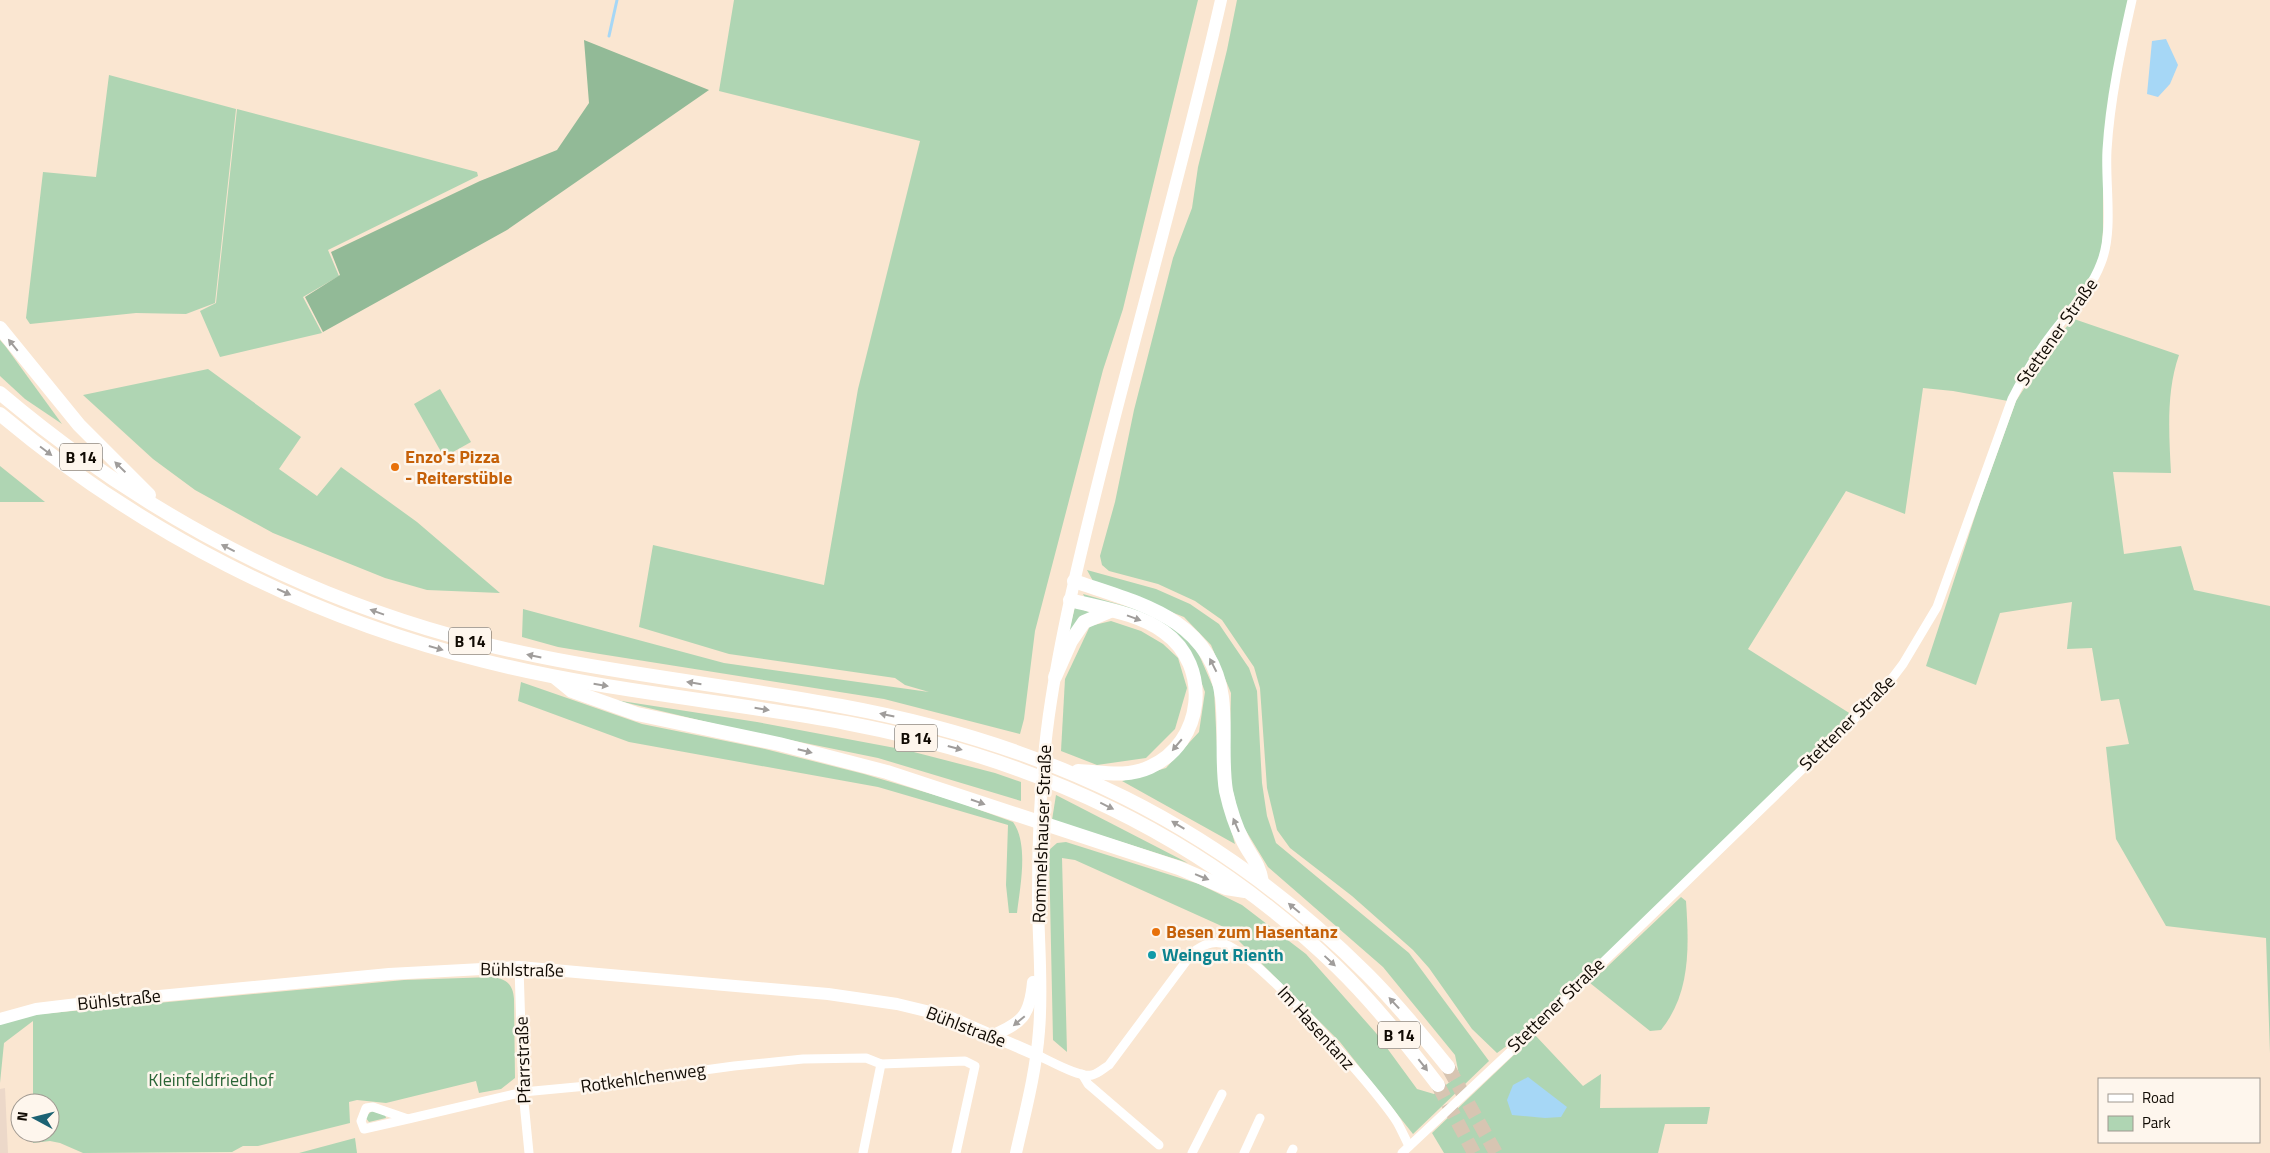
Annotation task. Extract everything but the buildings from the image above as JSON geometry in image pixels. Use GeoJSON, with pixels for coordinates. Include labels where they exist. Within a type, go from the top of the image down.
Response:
{"type":"FeatureCollection","features":[{"type":"Feature","properties":{"kind":"highway"},"geometry":{"type":"LineString","coordinates":[[0,328],[79,425],[167,514]]}},
{"type":"Feature","properties":{"kind":"highway","name":"B 14"},"geometry":{"type":"LineString","coordinates":[[0,393],[77,454],[167,514],[281,574],[355,604],[437,632],[482,644],[584,666],[819,702],[897,717],[975,737],[1070,771],[1122,794],[1167,818],[1212,846],[1262,882],[1332,940],[1409,1018],[1448,1067]]}},
{"type":"Feature","properties":{"kind":"highway","name":"B 14"},"geometry":{"type":"LineString","coordinates":[[0,414],[58,461],[138,515],[213,558],[260,582],[383,632],[484,661],[553,676],[847,723],[900,734],[977,754],[1052,781],[1122,813],[1192,852],[1249,892],[1301,934],[1358,988],[1438,1084]]}},
{"type":"Feature","properties":{"kind":"highway"},"geometry":{"type":"LineString","coordinates":[[1074,581],[1166,615],[1187,630],[1206,652],[1218,674],[1222,698],[1226,790],[1233,819],[1243,843],[1259,867],[1262,882]]}},
{"type":"Feature","properties":{"kind":"highway","name":"B 14"},"geometry":{"type":"LineString","coordinates":[[1070,600],[1136,618],[1163,631],[1177,644],[1189,661],[1195,679],[1196,700],[1193,719],[1176,747],[1164,759],[1150,767],[1125,774],[1070,771]]}},
{"type":"Feature","properties":{"kind":"highway"},"geometry":{"type":"LineString","coordinates":[[1054,677],[1071,641],[1084,622],[1110,611]]}},
{"type":"Feature","properties":{"kind":"highway"},"geometry":{"type":"LineString","coordinates":[[553,676],[572,691],[637,714],[832,757],[936,788],[1039,824],[1179,868],[1226,888],[1249,892]]}},
{"type":"Feature","properties":{"kind":"main road","name":"Rommelshauser Straße"},"geometry":{"type":"LineString","coordinates":[[1016,1153],[1037,1054],[1040,1001],[1039,824],[1046,735],[1054,677],[1074,581],[1201,86],[1221,0]]}},
{"type":"Feature","properties":{"kind":"main road"},"geometry":{"type":"LineString","coordinates":[[991,1036],[1018,1023],[1025,1016],[1032,997],[1039,924]]}},
{"type":"Feature","properties":{"kind":"main road","name":"Bühlstraße"},"geometry":{"type":"LineString","coordinates":[[0,1019],[36,1009],[105,1001],[389,974],[519,967],[828,994],[897,1004],[948,1016],[991,1036],[1037,1054]]}},
{"type":"Feature","properties":{"kind":"street","name":"Stettener Straße"},"geometry":{"type":"LineString","coordinates":[[1402,1153],[1527,1036],[1881,693],[1903,664],[1937,607],[2012,399],[2025,372],[2055,330],[2084,296],[2096,277],[2102,261],[2107,227],[2106,167],[2110,128],[2132,0]]}},
{"type":"Feature","properties":{"kind":"street","name":"Im Hasentanz"},"geometry":{"type":"LineString","coordinates":[[1082,1074],[1092,1075],[1109,1065],[1193,952],[1206,943],[1222,943],[1244,955],[1271,979],[1322,1032],[1397,1122],[1408,1146]]}},
{"type":"Feature","properties":{"kind":"street","name":"Pfarrstraße"},"geometry":{"type":"LineString","coordinates":[[519,967],[523,1092],[529,1153]]}},
{"type":"Feature","properties":{"kind":"street"},"geometry":{"type":"LineString","coordinates":[[1037,1054],[1082,1074],[1088,1084],[1160,1146]]}},
{"type":"Feature","properties":{"kind":"street","name":"Rotkehlchenweg"},"geometry":{"type":"LineString","coordinates":[[408,1119],[373,1107],[366,1108],[361,1121],[361,1130],[408,1119],[523,1092],[587,1086],[686,1071],[803,1060],[866,1058],[881,1064],[965,1061],[975,1066],[956,1153]]}},
{"type":"Feature","properties":{"kind":"street"},"geometry":{"type":"LineString","coordinates":[[863,1153],[881,1064]]}},
{"type":"Feature","properties":{"kind":"street"},"geometry":{"type":"LineString","coordinates":[[1192,1153],[1222,1094]]}},
{"type":"Feature","properties":{"kind":"street"},"geometry":{"type":"LineString","coordinates":[[1244,1153],[1260,1118]]}},
{"type":"Feature","properties":{"kind":"shaded area"},"geometry":{"type":"Polygon","coordinates":[[[5,1088],[8,1153],[0,1153],[0,1089],[5,1088]]]}},
{"type":"Feature","properties":{"kind":"green space"},"geometry":{"type":"Polygon","coordinates":[[[734,0],[1198,0],[1123,309],[1103,370],[1035,631],[1024,719],[1020,734],[884,699],[558,647],[522,637],[523,609],[724,663],[929,692],[905,685],[895,678],[729,654],[639,627],[653,545],[824,585],[858,389],[920,141],[719,91],[734,0]]]}},
{"type":"Feature","properties":{"kind":"green space"},"geometry":{"type":"Polygon","coordinates":[[[1237,0],[2130,0],[2103,163],[2103,230],[2101,256],[2095,273],[2008,401],[1953,391],[1923,388],[1905,514],[1846,491],[1748,649],[1854,716],[1526,1032],[1497,1053],[1472,1029],[1429,968],[1413,950],[1352,896],[1290,848],[1277,830],[1267,788],[1260,688],[1254,667],[1222,620],[1195,601],[1158,584],[1109,571],[1102,565],[1100,556],[1115,502],[1134,410],[1173,258],[1192,208],[1198,167],[1227,50],[1237,0]]]}},
{"type":"Feature","properties":{"kind":"green space"},"geometry":{"type":"Polygon","coordinates":[[[584,40],[709,90],[507,230],[323,332],[305,297],[340,275],[331,252],[480,181],[557,150],[589,103],[584,40]]]}},
{"type":"Feature","properties":{"kind":"green space"},"geometry":{"type":"Polygon","coordinates":[[[109,75],[236,109],[215,303],[186,314],[136,313],[30,324],[26,318],[43,172],[96,177],[109,75]]]}},
{"type":"Feature","properties":{"kind":"green space"},"geometry":{"type":"Polygon","coordinates":[[[237,109],[477,172],[478,176],[328,250],[339,276],[303,297],[322,333],[220,357],[200,311],[216,303],[237,109]]]}},
{"type":"Feature","properties":{"kind":"green space"},"geometry":{"type":"Polygon","coordinates":[[[2074,319],[2179,355],[2170,398],[2171,473],[2113,472],[2124,554],[2181,546],[2194,590],[2270,606],[2270,1053],[2266,938],[2166,926],[2116,839],[2106,747],[2129,744],[2119,699],[2101,701],[2092,648],[2067,649],[2072,602],[2000,613],[1976,685],[1926,666],[1980,501],[2016,401],[2057,337],[2074,319]]]}},
{"type":"Feature","properties":{"kind":"green space"},"geometry":{"type":"Polygon","coordinates":[[[0,340],[62,424],[25,399],[0,376],[0,340]]]}},
{"type":"Feature","properties":{"kind":"green space"},"geometry":{"type":"Polygon","coordinates":[[[208,369],[301,437],[279,469],[317,496],[341,467],[417,522],[500,593],[427,590],[385,578],[273,533],[195,490],[153,459],[83,395],[208,369]]]}},
{"type":"Feature","properties":{"kind":"green space"},"geometry":{"type":"Polygon","coordinates":[[[440,389],[471,442],[444,457],[414,404],[440,389]]]}},
{"type":"Feature","properties":{"kind":"green space"},"geometry":{"type":"Polygon","coordinates":[[[0,466],[45,502],[0,502],[0,466]]]}},
{"type":"Feature","properties":{"kind":"green space"},"geometry":{"type":"Polygon","coordinates":[[[1087,570],[1156,589],[1190,604],[1219,624],[1249,668],[1257,691],[1262,783],[1267,816],[1276,843],[1409,953],[1489,1061],[1413,1134],[1340,1042],[1226,928],[1075,860],[1062,858],[1067,1052],[1053,1040],[1049,850],[1057,843],[1066,842],[1199,884],[1242,905],[1306,954],[1376,1033],[1417,1089],[1434,1094],[1459,1075],[1455,1055],[1383,967],[1268,867],[1240,821],[1229,775],[1231,693],[1211,645],[1184,617],[1093,581],[1087,570]]]}},
{"type":"Feature","properties":{"kind":"green space"},"geometry":{"type":"Polygon","coordinates":[[[1083,594],[1142,611],[1175,628],[1196,648],[1214,689],[1219,786],[1235,844],[1122,781],[1166,768],[1199,732],[1205,692],[1189,650],[1085,598],[1083,594]]]}},
{"type":"Feature","properties":{"kind":"green space"},"geometry":{"type":"Polygon","coordinates":[[[1075,607],[1092,613],[1069,631],[1075,607]]]}},
{"type":"Feature","properties":{"kind":"green space"},"geometry":{"type":"Polygon","coordinates":[[[1111,621],[1141,631],[1163,644],[1178,658],[1187,688],[1175,729],[1146,758],[1097,765],[1061,751],[1065,679],[1090,626],[1111,621]]]}},
{"type":"Feature","properties":{"kind":"green space"},"geometry":{"type":"Polygon","coordinates":[[[521,682],[642,724],[765,749],[864,774],[955,801],[1013,822],[1018,831],[1022,854],[1017,913],[1009,913],[1006,885],[1008,825],[878,787],[629,742],[518,701],[521,682]]]}},
{"type":"Feature","properties":{"kind":"green space"},"geometry":{"type":"Polygon","coordinates":[[[615,700],[757,722],[906,750],[995,773],[1021,782],[1021,801],[878,758],[732,728],[615,700]]]}},
{"type":"Feature","properties":{"kind":"green space"},"geometry":{"type":"Polygon","coordinates":[[[1056,795],[1188,863],[1052,820],[1056,795]]]}},
{"type":"Feature","properties":{"kind":"green space"},"geometry":{"type":"Polygon","coordinates":[[[1681,897],[1686,901],[1688,935],[1683,985],[1671,1016],[1661,1030],[1650,1031],[1590,983],[1681,897]]]}},
{"type":"Feature","properties":{"kind":"green space","name":"Kleinfeldfriedhof"},"geometry":{"type":"Polygon","coordinates":[[[493,977],[506,981],[511,986],[514,999],[515,1078],[501,1089],[479,1093],[476,1081],[386,1103],[357,1100],[349,1102],[350,1123],[258,1146],[243,1146],[232,1152],[83,1153],[60,1143],[60,1093],[33,1093],[33,1021],[4,1043],[0,1083],[0,1024],[30,1015],[404,980],[493,977]]]}},
{"type":"Feature","properties":{"kind":"green space"},"geometry":{"type":"Polygon","coordinates":[[[1535,1035],[1583,1086],[1601,1074],[1600,1108],[1710,1107],[1707,1124],[1665,1124],[1658,1153],[1444,1153],[1432,1133],[1535,1035]]]}},
{"type":"Feature","properties":{"kind":"green space"},"geometry":{"type":"Polygon","coordinates":[[[372,1111],[385,1115],[386,1118],[369,1122],[365,1117],[372,1111]]]}},
{"type":"Feature","properties":{"kind":"green space"},"geometry":{"type":"Polygon","coordinates":[[[355,1138],[357,1153],[299,1153],[355,1138]]]}},
{"type":"Feature","properties":{"kind":"water"},"geometry":{"type":"Polygon","coordinates":[[[2166,39],[2178,65],[2170,84],[2158,97],[2147,94],[2152,41],[2166,39]]]}},
{"type":"Feature","properties":{"kind":"water"},"geometry":{"type":"Polygon","coordinates":[[[1528,1077],[1567,1107],[1561,1117],[1545,1118],[1512,1115],[1507,1100],[1513,1085],[1528,1077]]]}},
{"type":"Feature","properties":{"kind":"waterway"},"geometry":{"type":"LineString","coordinates":[[609,36],[617,0]]}},
{"type":"Feature","properties":{"kind":"tunnel"},"geometry":{"type":"LineString","coordinates":[[1448,1067],[1496,1153]]}},
{"type":"Feature","properties":{"kind":"tunnel"},"geometry":{"type":"LineString","coordinates":[[1438,1085],[1474,1153]]}},
{"type":"Feature","properties":{"kind":"place","name":"Enzo's Pizza - Reiterstüble"},"geometry":{"type":"Point","coordinates":[395,467]}},
{"type":"Feature","properties":{"kind":"place","name":"Besen zum Hasentanz"},"geometry":{"type":"Point","coordinates":[1156,932]}},
{"type":"Feature","properties":{"kind":"place","name":"Weingut Rienth"},"geometry":{"type":"Point","coordinates":[1152,955]}}]}
